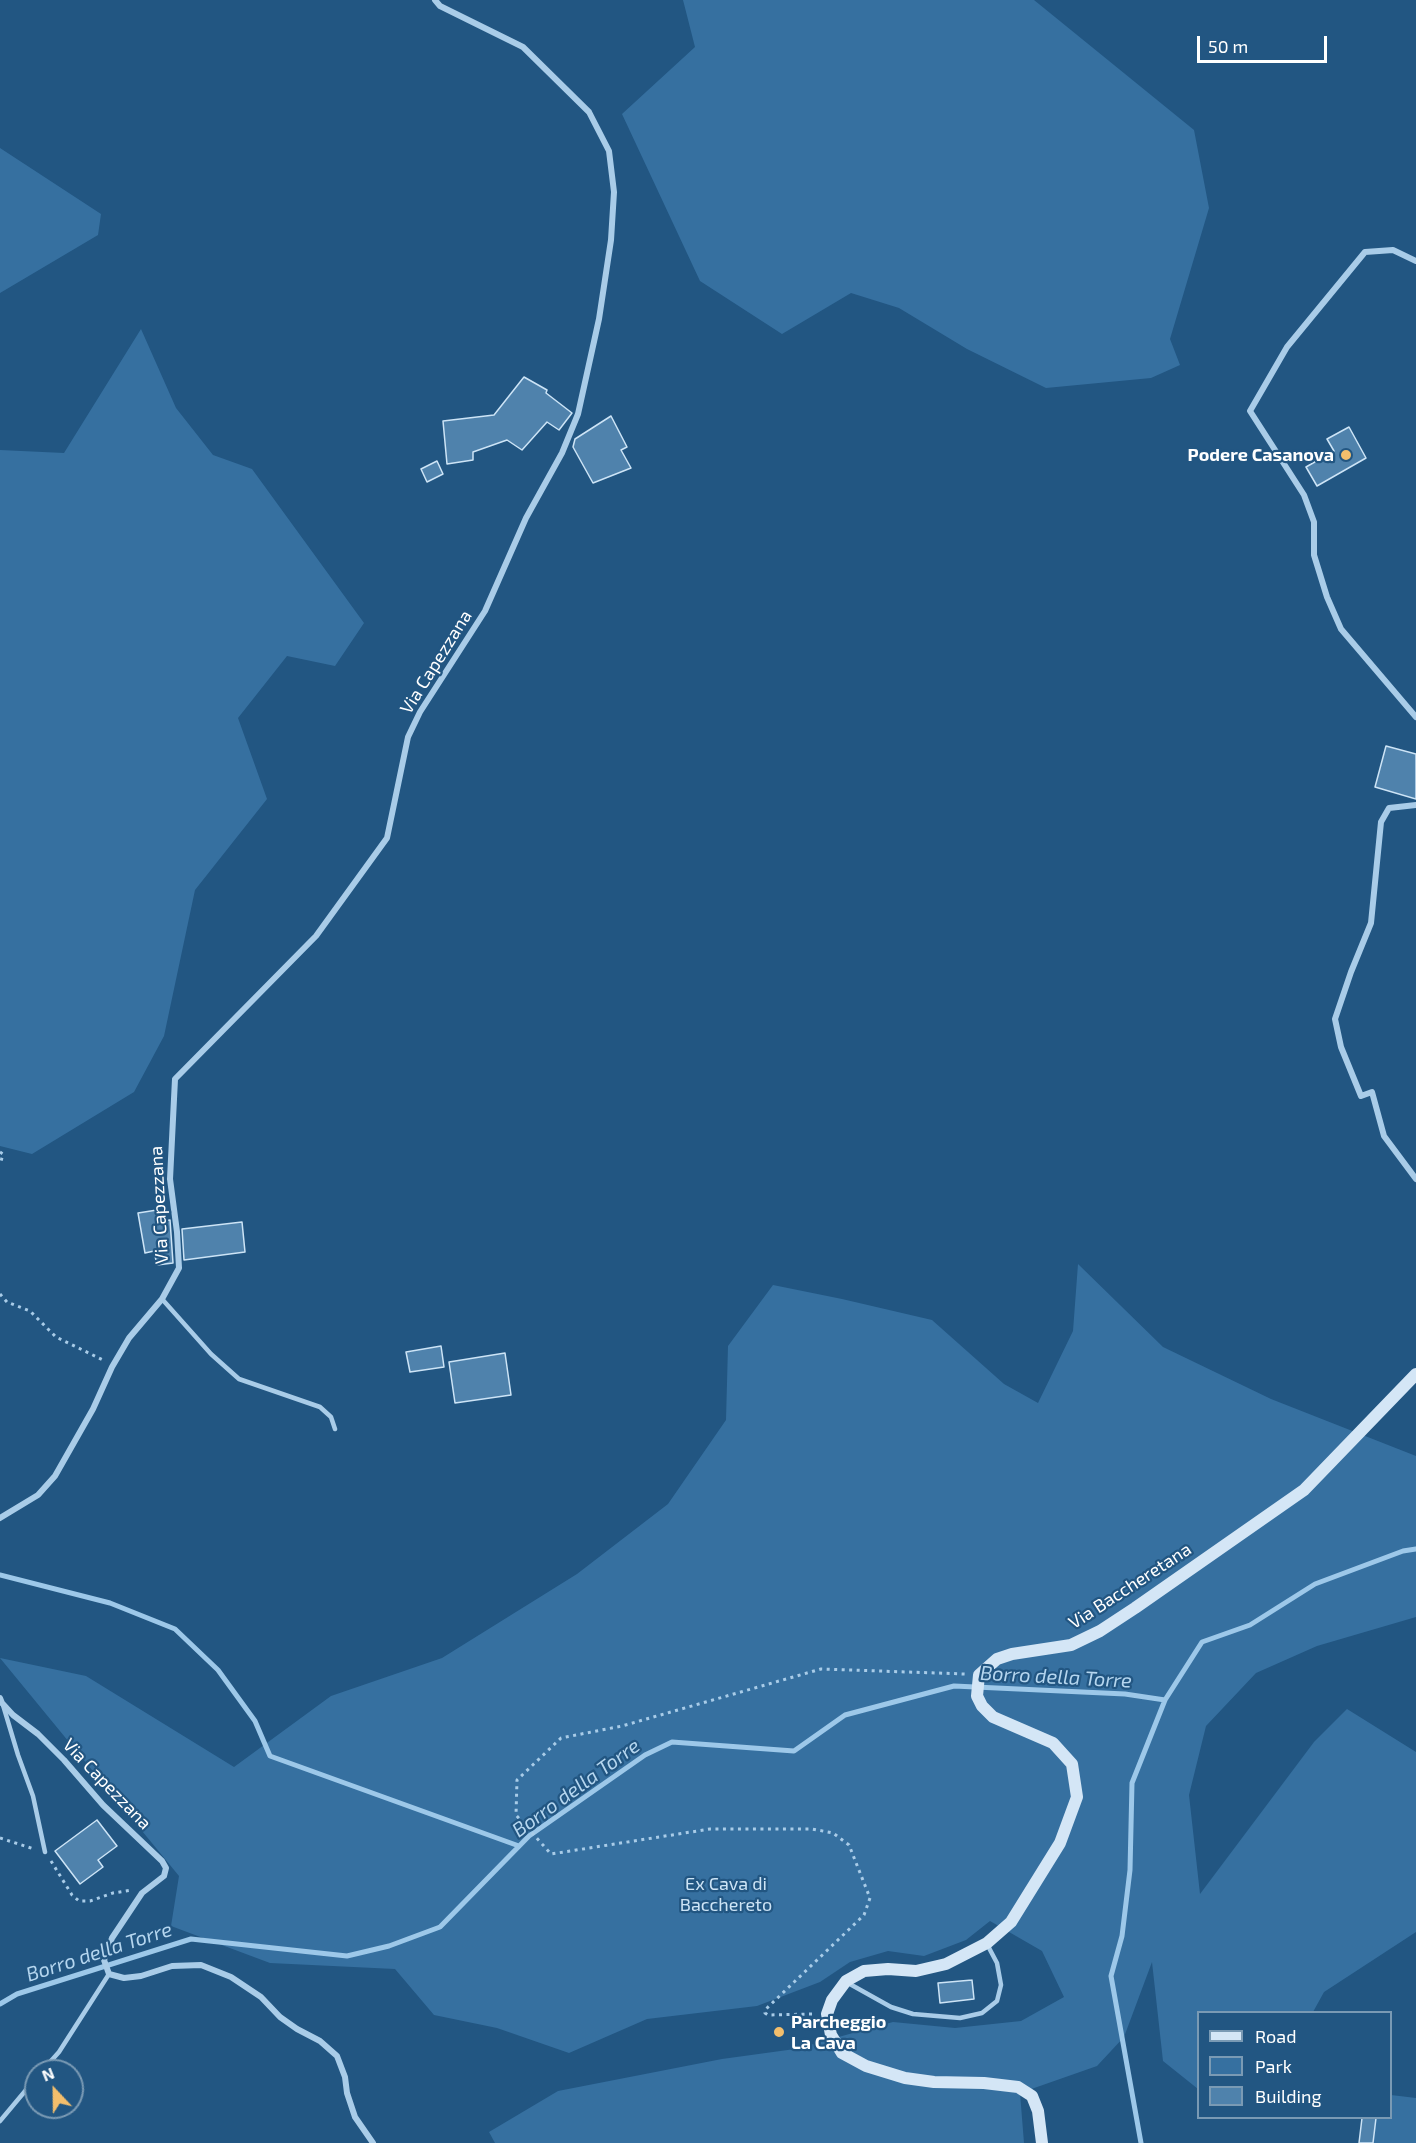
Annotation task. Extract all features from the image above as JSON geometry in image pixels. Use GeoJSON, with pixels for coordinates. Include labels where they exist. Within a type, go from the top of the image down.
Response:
{"type":"FeatureCollection","features":[{"type":"Feature","properties":{"kind":"street","name":"Via Capezzana"},"geometry":{"type":"LineString","coordinates":[[0,1518],[38,1494],[55,1476],[93,1409],[112,1367],[129,1338],[162,1299],[179,1268],[170,1179],[175,1079],[316,936],[387,838],[408,737],[420,712],[485,611],[526,518],[562,453],[578,414],[599,319],[611,240],[614,192],[609,151],[589,112],[523,47],[440,6],[435,0]]}},
{"type":"Feature","properties":{"kind":"street"},"geometry":{"type":"LineString","coordinates":[[1416,261],[1393,250],[1365,252],[1287,347],[1250,411],[1304,495],[1314,522],[1314,555],[1327,597],[1341,629],[1416,717]]}},
{"type":"Feature","properties":{"kind":"street"},"geometry":{"type":"LineString","coordinates":[[1416,805],[1389,808],[1381,822],[1371,923],[1335,1019],[1341,1047],[1361,1096],[1372,1092],[1384,1136],[1416,1179]]}},
{"type":"Feature","properties":{"kind":"street","name":"Via Baccheretana"},"geometry":{"type":"LineString","coordinates":[[978,1678],[998,1659],[1012,1654],[1071,1645],[1100,1631],[1135,1608],[1304,1490],[1416,1374]]}},
{"type":"Feature","properties":{"kind":"street"},"geometry":{"type":"LineString","coordinates":[[978,1678],[978,1696],[982,1706],[993,1717],[1053,1743],[1072,1764],[1077,1797],[1060,1843],[1011,1922],[987,1943],[946,1964],[916,1971],[888,1969],[864,1971],[846,1981],[832,2000],[827,2014],[831,2035],[842,2052],[866,2066],[905,2078],[1018,2087],[1032,2096],[1038,2111],[1042,2143]]}},
{"type":"Feature","properties":{"kind":"street","name":"Via Capezzana"},"geometry":{"type":"LineString","coordinates":[[1,1700],[64,1760],[103,1805],[162,1862],[166,1868],[164,1876],[142,1893]]}},
{"type":"Feature","properties":{"kind":"street"},"geometry":{"type":"LineString","coordinates":[[142,1893],[112,1938],[104,1960],[109,1974],[124,1978],[141,1976],[172,1966],[201,1965],[231,1977],[261,1997],[280,2017],[320,2041],[337,2056],[355,2117],[373,2143]]}},
{"type":"Feature","properties":{"kind":"lane"},"geometry":{"type":"LineString","coordinates":[[162,1299],[211,1354],[239,1379],[321,1407],[331,1418],[335,1429]]}},
{"type":"Feature","properties":{"kind":"lane"},"geometry":{"type":"LineString","coordinates":[[1,1700],[33,1796],[45,1852]]}},
{"type":"Feature","properties":{"kind":"lane"},"geometry":{"type":"LineString","coordinates":[[846,1981],[891,2007],[913,2014],[960,2018],[982,2013],[997,2001],[1001,1984],[997,1963],[987,1943]]}},
{"type":"Feature","properties":{"kind":"lane"},"geometry":{"type":"LineString","coordinates":[[52,2059],[109,1974]]}},
{"type":"Feature","properties":{"kind":"lane"},"geometry":{"type":"LineString","coordinates":[[0,2121],[24,2092]]}},
{"type":"Feature","properties":{"kind":"path"},"geometry":{"type":"LineString","coordinates":[[0,1152],[3,1154],[0,1165]]}},
{"type":"Feature","properties":{"kind":"path"},"geometry":{"type":"LineString","coordinates":[[0,1294],[7,1302],[30,1311],[56,1337],[106,1361],[112,1367]]}},
{"type":"Feature","properties":{"kind":"path"},"geometry":{"type":"LineString","coordinates":[[827,2014],[768,2015],[765,2013],[766,2009],[864,1915],[870,1898],[849,1845],[833,1833],[812,1829],[710,1829],[551,1854],[516,1815],[517,1780],[561,1738],[622,1726],[821,1669],[978,1678]]}},
{"type":"Feature","properties":{"kind":"path"},"geometry":{"type":"LineString","coordinates":[[0,1838],[45,1852],[72,1895],[79,1901],[90,1901],[129,1889],[142,1893]]}},
{"type":"Feature","properties":{"kind":"green space"},"geometry":{"type":"Polygon","coordinates":[[[683,0],[1034,0],[1194,130],[1209,208],[1170,339],[1180,365],[1151,378],[1046,388],[967,349],[899,308],[851,293],[782,334],[700,281],[622,114],[695,47],[683,0]]]}},
{"type":"Feature","properties":{"kind":"green space"},"geometry":{"type":"Polygon","coordinates":[[[0,148],[101,214],[98,235],[0,293],[0,148]]]}},
{"type":"Feature","properties":{"kind":"green space"},"geometry":{"type":"Polygon","coordinates":[[[141,329],[176,408],[213,455],[252,469],[364,623],[335,666],[287,656],[238,718],[267,799],[195,890],[164,1036],[134,1092],[32,1154],[0,1146],[0,450],[64,453],[141,329]]]}},
{"type":"Feature","properties":{"kind":"green space","name":"Ex Cava di Bacchereto"},"geometry":{"type":"Polygon","coordinates":[[[1078,1264],[1163,1347],[1271,1399],[1416,1456],[1416,1617],[1317,1646],[1256,1673],[1206,1726],[1189,1795],[1200,1894],[1314,1742],[1347,1709],[1416,1752],[1416,1932],[1324,1992],[1314,2011],[1197,2011],[1197,2088],[1163,2061],[1152,1962],[1124,2037],[1097,2066],[1020,2093],[1024,2143],[495,2143],[489,2132],[558,2091],[722,2059],[795,2049],[893,2022],[955,2028],[1021,2021],[1064,1997],[1042,1951],[990,1921],[966,1940],[924,1956],[888,1951],[850,1962],[820,1982],[757,2006],[647,2019],[569,2053],[497,2028],[434,2015],[395,1969],[270,1963],[171,1926],[179,1876],[0,1658],[86,1676],[234,1767],[331,1696],[442,1658],[577,1574],[668,1504],[726,1420],[728,1346],[773,1285],[932,1320],[1004,1384],[1038,1403],[1073,1331],[1078,1264]]]}},
{"type":"Feature","properties":{"kind":"green space"},"geometry":{"type":"Polygon","coordinates":[[[1392,2095],[1416,2098],[1416,2143],[1359,2143],[1362,2119],[1392,2119],[1392,2095]]]}},
{"type":"Feature","properties":{"kind":"building"},"geometry":{"type":"Polygon","coordinates":[[[524,377],[547,390],[546,393],[572,413],[559,430],[547,422],[522,450],[507,440],[473,452],[473,460],[447,464],[443,421],[494,415],[524,377]]]}},
{"type":"Feature","properties":{"kind":"building"},"geometry":{"type":"Polygon","coordinates":[[[611,416],[627,447],[621,450],[631,468],[593,483],[573,447],[575,439],[611,416]]]}},
{"type":"Feature","properties":{"kind":"building","name":"Podere Casanova"},"geometry":{"type":"Polygon","coordinates":[[[1349,427],[1366,458],[1317,486],[1306,467],[1334,451],[1327,439],[1349,427]]]}},
{"type":"Feature","properties":{"kind":"building"},"geometry":{"type":"Polygon","coordinates":[[[437,461],[443,474],[427,482],[421,469],[437,461]]]}},
{"type":"Feature","properties":{"kind":"building"},"geometry":{"type":"Polygon","coordinates":[[[1386,746],[1416,754],[1416,799],[1375,787],[1386,746]]]}},
{"type":"Feature","properties":{"kind":"building"},"geometry":{"type":"Polygon","coordinates":[[[157,1210],[159,1222],[170,1220],[173,1263],[157,1265],[154,1251],[145,1253],[138,1213],[157,1210]]]}},
{"type":"Feature","properties":{"kind":"building"},"geometry":{"type":"Polygon","coordinates":[[[242,1222],[245,1252],[184,1260],[182,1229],[242,1222]]]}},
{"type":"Feature","properties":{"kind":"building"},"geometry":{"type":"Polygon","coordinates":[[[441,1346],[444,1367],[410,1372],[406,1352],[441,1346]]]}},
{"type":"Feature","properties":{"kind":"building"},"geometry":{"type":"Polygon","coordinates":[[[505,1353],[511,1395],[455,1403],[449,1362],[505,1353]]]}},
{"type":"Feature","properties":{"kind":"building"},"geometry":{"type":"Polygon","coordinates":[[[97,1820],[117,1846],[98,1860],[103,1867],[80,1884],[55,1851],[97,1820]]]}},
{"type":"Feature","properties":{"kind":"building"},"geometry":{"type":"Polygon","coordinates":[[[972,1980],[974,1999],[940,2003],[938,1983],[972,1980]]]}},
{"type":"Feature","properties":{"kind":"building"},"geometry":{"type":"Polygon","coordinates":[[[1362,2119],[1376,2119],[1373,2143],[1359,2143],[1362,2119]]]}},
{"type":"Feature","properties":{"kind":"waterway"},"geometry":{"type":"LineString","coordinates":[[1141,2143],[1111,1976],[1122,1936],[1130,1870],[1132,1783],[1165,1700],[1202,1642],[1250,1625],[1315,1584],[1403,1551],[1416,1549]]}},
{"type":"Feature","properties":{"kind":"waterway"},"geometry":{"type":"LineString","coordinates":[[0,1575],[110,1603],[175,1629],[218,1670],[255,1721],[270,1756],[519,1846]]}},
{"type":"Feature","properties":{"kind":"waterway","name":"Borro della Torre"},"geometry":{"type":"LineString","coordinates":[[0,2004],[17,1994],[191,1939],[347,1956],[389,1946],[440,1927],[529,1836],[645,1755],[672,1742],[794,1751],[845,1715],[954,1686],[1125,1694],[1165,1700]]}},
{"type":"Feature","properties":{"kind":"place","name":"Podere Casanova"},"geometry":{"type":"Point","coordinates":[1346,455]}},
{"type":"Feature","properties":{"kind":"place","name":"Parcheggio La Cava"},"geometry":{"type":"Point","coordinates":[779,2032]}}]}
